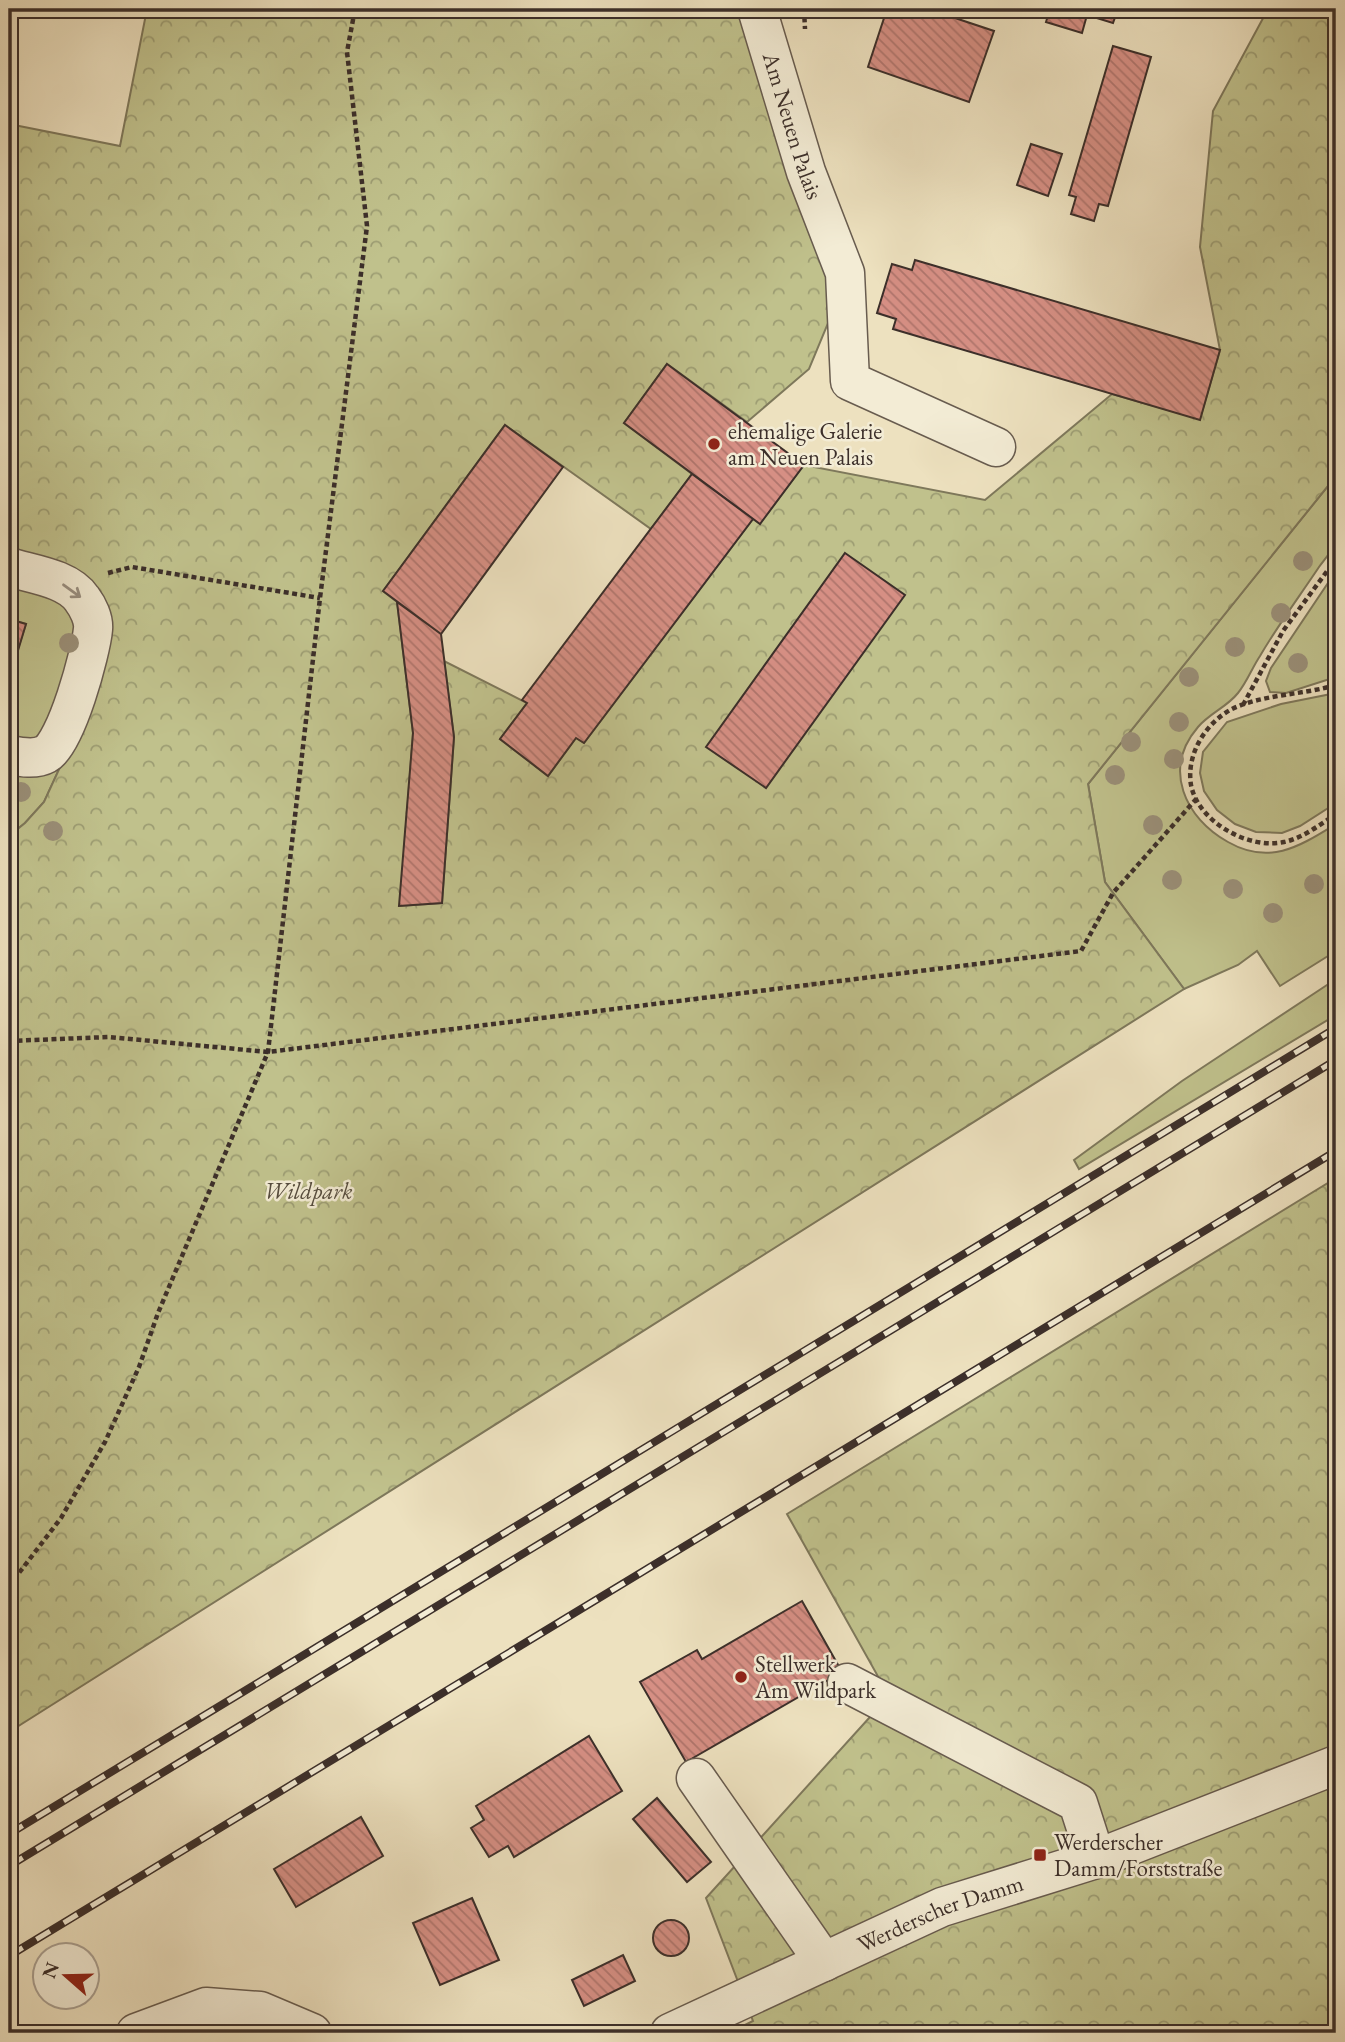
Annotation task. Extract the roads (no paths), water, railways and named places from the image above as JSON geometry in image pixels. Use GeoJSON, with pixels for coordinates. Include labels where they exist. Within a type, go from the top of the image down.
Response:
{"type":"FeatureCollection","features":[{"type":"Feature","properties":{"kind":"street","name":"Am Neuen Palais"},"geometry":{"type":"LineString","coordinates":[[757,9],[806,172],[845,273],[850,381],[996,447]]}},
{"type":"Feature","properties":{"kind":"street"},"geometry":{"type":"LineString","coordinates":[[9,567],[65,585],[82,598],[93,627],[81,680],[60,738],[47,754],[28,758],[9,755]]}},
{"type":"Feature","properties":{"kind":"street"},"geometry":{"type":"LineString","coordinates":[[847,1683],[1078,1803],[1096,1859]]}},
{"type":"Feature","properties":{"kind":"street","name":"Werderscher Damm"},"geometry":{"type":"LineString","coordinates":[[670,2033],[942,1907],[1096,1859],[1336,1765]]}},
{"type":"Feature","properties":{"kind":"street"},"geometry":{"type":"LineString","coordinates":[[695,1778],[824,1962]]}},
{"type":"Feature","properties":{"kind":"street"},"geometry":{"type":"LineString","coordinates":[[136,2033],[206,2007],[261,2011],[312,2033]]}},
{"type":"Feature","properties":{"kind":"railway"},"geometry":{"type":"LineString","coordinates":[[9,1834],[1336,1028]]}},
{"type":"Feature","properties":{"kind":"railway"},"geometry":{"type":"LineString","coordinates":[[9,1866],[1336,1060]]}},
{"type":"Feature","properties":{"kind":"railway"},"geometry":{"type":"LineString","coordinates":[[9,1956],[1336,1151]]}},
{"type":"Feature","properties":{"kind":"place","name":"ehemalige Galerie am Neuen Palais"},"geometry":{"type":"Point","coordinates":[714,444]}},
{"type":"Feature","properties":{"kind":"place","name":"Stellwerk Am Wildpark"},"geometry":{"type":"Point","coordinates":[741,1677]}},
{"type":"Feature","properties":{"kind":"place","name":"Werderscher Damm/Forststraße"},"geometry":{"type":"Point","coordinates":[1040,1855]}},
{"type":"Feature","properties":{"kind":"park label","name":"Wildpark"},"geometry":{"type":"Point","coordinates":[308,1191]}}]}
